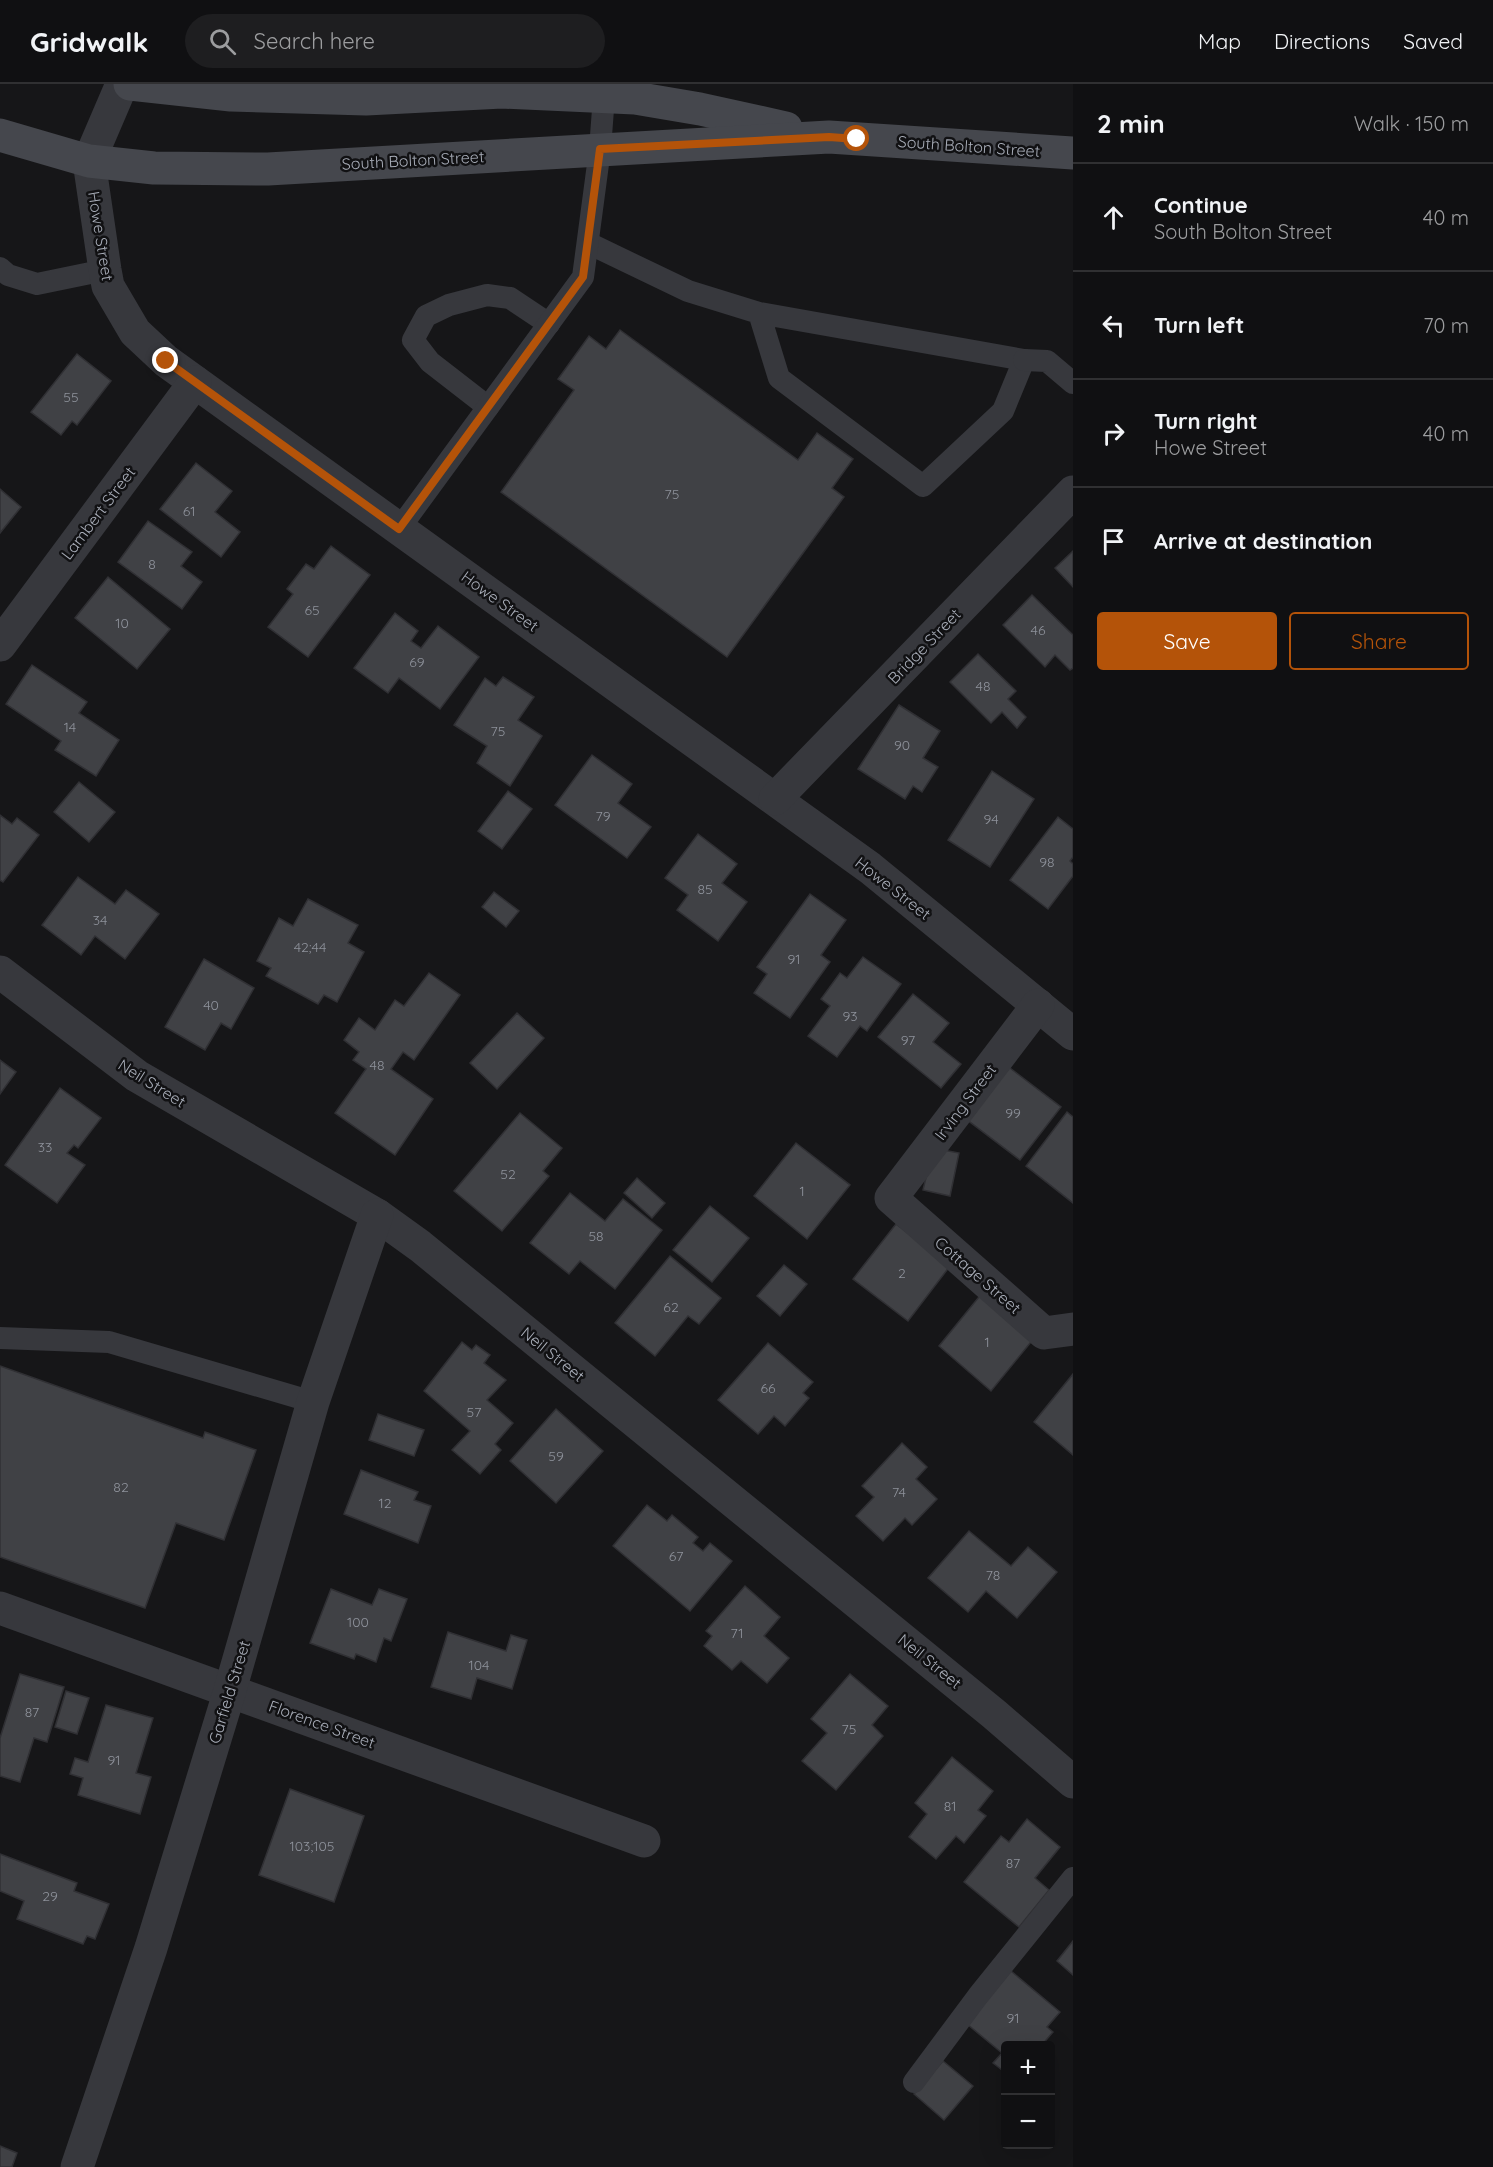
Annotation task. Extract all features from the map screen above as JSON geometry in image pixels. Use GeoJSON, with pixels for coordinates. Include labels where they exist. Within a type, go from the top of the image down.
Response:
{"type":"FeatureCollection","features":[{"type":"Feature","properties":{"kind":"main road","name":"South Bolton Street"},"geometry":{"type":"LineString","coordinates":[[130,84],[243,96],[366,99],[502,92],[635,98],[700,109],[829,137]]}},
{"type":"Feature","properties":{"kind":"main road","name":"South Bolton Street"},"geometry":{"type":"LineString","coordinates":[[0,135],[89,160],[154,168],[268,169],[829,137],[1073,153]]}},
{"type":"Feature","properties":{"kind":"street"},"geometry":{"type":"LineString","coordinates":[[89,160],[122,84]]}},
{"type":"Feature","properties":{"kind":"street","name":"Howe Street"},"geometry":{"type":"LineString","coordinates":[[89,160],[108,286],[135,332],[166,361],[870,868],[1073,1034]]}},
{"type":"Feature","properties":{"kind":"street","name":"Lambert Street"},"geometry":{"type":"LineString","coordinates":[[0,645],[195,382]]}},
{"type":"Feature","properties":{"kind":"street","name":"Bridge Street"},"geometry":{"type":"LineString","coordinates":[[775,799],[1073,492]]}},
{"type":"Feature","properties":{"kind":"street","name":"Neil Street"},"geometry":{"type":"LineString","coordinates":[[0,972],[137,1076],[377,1215],[420,1246],[994,1714],[1073,1782]]}},
{"type":"Feature","properties":{"kind":"street","name":"Irving Street"},"geometry":{"type":"LineString","coordinates":[[891,1198],[1038,1005]]}},
{"type":"Feature","properties":{"kind":"street","name":"Cottage Street"},"geometry":{"type":"LineString","coordinates":[[891,1198],[1044,1333],[1073,1329]]}},
{"type":"Feature","properties":{"kind":"street","name":"Garfield Street"},"geometry":{"type":"LineString","coordinates":[[77,2167],[151,1948],[230,1690],[314,1402],[377,1215]]}},
{"type":"Feature","properties":{"kind":"street","name":"Florence Street"},"geometry":{"type":"LineString","coordinates":[[0,1608],[644,1841]]}},
{"type":"Feature","properties":{"kind":"lane"},"geometry":{"type":"LineString","coordinates":[[399,529],[583,277],[600,149],[604,96]]}},
{"type":"Feature","properties":{"kind":"lane"},"geometry":{"type":"LineString","coordinates":[[588,243],[688,291],[759,313],[1024,360],[1047,362],[1073,383]]}},
{"type":"Feature","properties":{"kind":"lane"},"geometry":{"type":"LineString","coordinates":[[0,268],[8,275],[37,285],[105,270]]}},
{"type":"Feature","properties":{"kind":"lane"},"geometry":{"type":"LineString","coordinates":[[488,407],[430,362],[413,340],[426,316],[449,305],[487,295],[510,298],[549,324]]}},
{"type":"Feature","properties":{"kind":"lane"},"geometry":{"type":"LineString","coordinates":[[759,313],[778,378],[923,486],[1003,411],[1024,360]]}},
{"type":"Feature","properties":{"kind":"lane"},"geometry":{"type":"LineString","coordinates":[[0,1338],[109,1342],[314,1402]]}},
{"type":"Feature","properties":{"kind":"lane"},"geometry":{"type":"LineString","coordinates":[[914,2082],[978,1996],[1073,1878]]}},
{"type":"Feature","properties":{"kind":"building"},"geometry":{"type":"Polygon","coordinates":[[[620,330],[798,460],[817,433],[853,459],[832,488],[844,497],[727,657],[501,492],[574,390],[558,379],[589,336],[606,349],[620,330]]]}},
{"type":"Feature","properties":{"kind":"building"},"geometry":{"type":"Polygon","coordinates":[[[77,354],[111,381],[77,425],[72,421],[61,435],[31,412],[77,354]]]}},
{"type":"Feature","properties":{"kind":"building"},"geometry":{"type":"Polygon","coordinates":[[[196,463],[232,491],[215,512],[240,532],[221,557],[160,509],[196,463]]]}},
{"type":"Feature","properties":{"kind":"building"},"geometry":{"type":"Polygon","coordinates":[[[0,489],[21,507],[0,533],[0,489]]]}},
{"type":"Feature","properties":{"kind":"building"},"geometry":{"type":"Polygon","coordinates":[[[148,521],[192,552],[181,566],[202,582],[182,609],[118,562],[148,521]]]}},
{"type":"Feature","properties":{"kind":"building"},"geometry":{"type":"Polygon","coordinates":[[[331,546],[370,575],[308,657],[268,627],[293,594],[287,589],[306,564],[314,569],[331,546]]]}},
{"type":"Feature","properties":{"kind":"building"},"geometry":{"type":"Polygon","coordinates":[[[1073,551],[1073,587],[1055,568],[1073,551]]]}},
{"type":"Feature","properties":{"kind":"building"},"geometry":{"type":"Polygon","coordinates":[[[108,577],[170,629],[137,669],[75,618],[108,577]]]}},
{"type":"Feature","properties":{"kind":"building"},"geometry":{"type":"Polygon","coordinates":[[[1032,595],[1073,635],[1073,668],[1070,670],[1055,655],[1045,667],[1003,625],[1032,595]]]}},
{"type":"Feature","properties":{"kind":"building"},"geometry":{"type":"Polygon","coordinates":[[[395,613],[418,631],[411,641],[421,648],[438,626],[479,657],[440,709],[399,678],[388,693],[354,668],[395,613]]]}},
{"type":"Feature","properties":{"kind":"building"},"geometry":{"type":"Polygon","coordinates":[[[978,654],[1016,691],[1008,699],[1026,717],[1017,728],[1002,712],[991,723],[950,682],[978,654]]]}},
{"type":"Feature","properties":{"kind":"building"},"geometry":{"type":"Polygon","coordinates":[[[32,665],[87,702],[79,713],[119,740],[96,776],[55,750],[61,741],[6,704],[32,665]]]}},
{"type":"Feature","properties":{"kind":"building"},"geometry":{"type":"Polygon","coordinates":[[[503,677],[534,697],[518,720],[542,736],[510,786],[477,763],[487,746],[454,725],[485,678],[496,686],[503,677]]]}},
{"type":"Feature","properties":{"kind":"building"},"geometry":{"type":"Polygon","coordinates":[[[899,705],[940,731],[923,758],[938,767],[922,792],[913,786],[905,799],[858,769],[899,705]]]}},
{"type":"Feature","properties":{"kind":"building"},"geometry":{"type":"Polygon","coordinates":[[[592,755],[632,784],[618,803],[651,827],[627,858],[555,805],[592,755]]]}},
{"type":"Feature","properties":{"kind":"building"},"geometry":{"type":"Polygon","coordinates":[[[992,771],[1034,799],[990,867],[948,840],[992,771]]]}},
{"type":"Feature","properties":{"kind":"building"},"geometry":{"type":"Polygon","coordinates":[[[79,782],[115,812],[89,842],[54,812],[79,782]]]}},
{"type":"Feature","properties":{"kind":"building"},"geometry":{"type":"Polygon","coordinates":[[[508,791],[532,809],[502,849],[478,831],[508,791]]]}},
{"type":"Feature","properties":{"kind":"building"},"geometry":{"type":"Polygon","coordinates":[[[0,815],[12,824],[17,818],[39,835],[3,882],[0,880],[0,815]]]}},
{"type":"Feature","properties":{"kind":"building"},"geometry":{"type":"Polygon","coordinates":[[[1058,817],[1073,829],[1073,857],[1070,861],[1073,864],[1073,876],[1048,909],[1010,880],[1058,817]]]}},
{"type":"Feature","properties":{"kind":"building"},"geometry":{"type":"Polygon","coordinates":[[[698,834],[737,864],[722,883],[747,902],[718,941],[677,910],[688,895],[665,878],[698,834]]]}},
{"type":"Feature","properties":{"kind":"building"},"geometry":{"type":"Polygon","coordinates":[[[78,877],[115,904],[126,890],[159,914],[125,959],[95,936],[81,955],[42,925],[78,877]]]}},
{"type":"Feature","properties":{"kind":"building"},"geometry":{"type":"Polygon","coordinates":[[[494,892],[519,911],[506,927],[482,907],[494,892]]]}},
{"type":"Feature","properties":{"kind":"building"},"geometry":{"type":"Polygon","coordinates":[[[810,894],[846,920],[821,955],[830,962],[790,1018],[754,993],[767,974],[757,967],[810,894]]]}},
{"type":"Feature","properties":{"kind":"building"},"geometry":{"type":"Polygon","coordinates":[[[308,899],[358,925],[348,943],[364,952],[337,1002],[324,995],[318,1004],[266,976],[271,968],[257,961],[279,918],[293,926],[308,899]]]}},
{"type":"Feature","properties":{"kind":"building"},"geometry":{"type":"Polygon","coordinates":[[[863,957],[901,984],[867,1031],[860,1026],[837,1057],[808,1036],[830,1006],[821,999],[840,973],[847,978],[863,957]]]}},
{"type":"Feature","properties":{"kind":"building"},"geometry":{"type":"Polygon","coordinates":[[[204,959],[254,988],[231,1029],[221,1023],[205,1050],[165,1027],[204,959]]]}},
{"type":"Feature","properties":{"kind":"building"},"geometry":{"type":"Polygon","coordinates":[[[429,973],[460,995],[414,1060],[403,1052],[391,1069],[433,1099],[395,1155],[335,1113],[366,1069],[353,1060],[359,1052],[344,1040],[359,1018],[375,1030],[395,1000],[404,1006],[429,973]]]}},
{"type":"Feature","properties":{"kind":"building"},"geometry":{"type":"Polygon","coordinates":[[[913,994],[949,1023],[933,1042],[961,1064],[941,1088],[878,1037],[913,994]]]}},
{"type":"Feature","properties":{"kind":"building"},"geometry":{"type":"Polygon","coordinates":[[[517,1013],[544,1038],[497,1089],[470,1063],[517,1013]]]}},
{"type":"Feature","properties":{"kind":"building"},"geometry":{"type":"Polygon","coordinates":[[[0,1060],[16,1072],[0,1094],[0,1060]]]}},
{"type":"Feature","properties":{"kind":"building"},"geometry":{"type":"Polygon","coordinates":[[[1006,1065],[1061,1107],[1020,1160],[966,1119],[1006,1065]]]}},
{"type":"Feature","properties":{"kind":"building"},"geometry":{"type":"Polygon","coordinates":[[[60,1088],[101,1118],[78,1148],[74,1145],[67,1153],[85,1165],[57,1203],[5,1165],[60,1088]]]}},
{"type":"Feature","properties":{"kind":"building"},"geometry":{"type":"Polygon","coordinates":[[[1067,1112],[1073,1117],[1073,1203],[1026,1166],[1067,1112]]]}},
{"type":"Feature","properties":{"kind":"building"},"geometry":{"type":"Polygon","coordinates":[[[520,1113],[562,1148],[543,1171],[549,1176],[502,1231],[454,1191],[520,1113]]]}},
{"type":"Feature","properties":{"kind":"building"},"geometry":{"type":"Polygon","coordinates":[[[796,1143],[850,1185],[807,1239],[754,1196],[796,1143]]]}},
{"type":"Feature","properties":{"kind":"building"},"geometry":{"type":"Polygon","coordinates":[[[933,1148],[959,1153],[950,1196],[923,1190],[933,1148]]]}},
{"type":"Feature","properties":{"kind":"building"},"geometry":{"type":"Polygon","coordinates":[[[637,1178],[665,1203],[652,1218],[624,1193],[637,1178]]]}},
{"type":"Feature","properties":{"kind":"building"},"geometry":{"type":"Polygon","coordinates":[[[570,1193],[605,1221],[623,1199],[662,1230],[615,1289],[580,1261],[569,1274],[530,1243],[570,1193]]]}},
{"type":"Feature","properties":{"kind":"building"},"geometry":{"type":"Polygon","coordinates":[[[710,1206],[749,1238],[712,1282],[673,1250],[710,1206]]]}},
{"type":"Feature","properties":{"kind":"building"},"geometry":{"type":"Polygon","coordinates":[[[896,1224],[950,1266],[908,1321],[853,1279],[896,1224]]]}},
{"type":"Feature","properties":{"kind":"building"},"geometry":{"type":"Polygon","coordinates":[[[670,1256],[721,1298],[699,1324],[688,1316],[655,1356],[615,1323],[670,1256]]]}},
{"type":"Feature","properties":{"kind":"building"},"geometry":{"type":"Polygon","coordinates":[[[784,1265],[807,1284],[780,1316],[757,1296],[784,1265]]]}},
{"type":"Feature","properties":{"kind":"building"},"geometry":{"type":"Polygon","coordinates":[[[983,1292],[1035,1337],[991,1391],[939,1346],[983,1292]]]}},
{"type":"Feature","properties":{"kind":"building"},"geometry":{"type":"Polygon","coordinates":[[[462,1342],[472,1350],[476,1345],[490,1355],[484,1363],[506,1380],[487,1400],[513,1423],[495,1444],[501,1450],[480,1474],[452,1450],[470,1431],[424,1391],[462,1342]]]}},
{"type":"Feature","properties":{"kind":"building"},"geometry":{"type":"Polygon","coordinates":[[[768,1343],[813,1382],[803,1393],[809,1398],[785,1426],[774,1416],[758,1434],[718,1400],[768,1343]]]}},
{"type":"Feature","properties":{"kind":"building"},"geometry":{"type":"Polygon","coordinates":[[[0,1366],[203,1438],[205,1432],[256,1450],[224,1540],[176,1523],[145,1608],[0,1557],[0,1366]]]}},
{"type":"Feature","properties":{"kind":"building"},"geometry":{"type":"Polygon","coordinates":[[[1073,1374],[1073,1455],[1034,1422],[1073,1374]]]}},
{"type":"Feature","properties":{"kind":"building"},"geometry":{"type":"Polygon","coordinates":[[[556,1409],[603,1451],[556,1503],[510,1461],[556,1409]]]}},
{"type":"Feature","properties":{"kind":"building"},"geometry":{"type":"Polygon","coordinates":[[[378,1414],[424,1430],[414,1456],[369,1440],[378,1414]]]}},
{"type":"Feature","properties":{"kind":"building"},"geometry":{"type":"Polygon","coordinates":[[[902,1443],[927,1467],[916,1479],[937,1499],[912,1525],[905,1518],[883,1541],[856,1516],[874,1497],[862,1486],[902,1443]]]}},
{"type":"Feature","properties":{"kind":"building"},"geometry":{"type":"Polygon","coordinates":[[[361,1470],[418,1492],[414,1500],[431,1506],[418,1543],[344,1514],[361,1470]]]}},
{"type":"Feature","properties":{"kind":"building"},"geometry":{"type":"Polygon","coordinates":[[[647,1505],[667,1521],[672,1515],[698,1537],[693,1543],[703,1551],[710,1543],[732,1561],[690,1611],[613,1546],[647,1505]]]}},
{"type":"Feature","properties":{"kind":"building"},"geometry":{"type":"Polygon","coordinates":[[[969,1531],[1011,1566],[1028,1547],[1057,1572],[1017,1618],[986,1591],[968,1612],[928,1578],[969,1531]]]}},
{"type":"Feature","properties":{"kind":"building"},"geometry":{"type":"Polygon","coordinates":[[[745,1586],[780,1617],[764,1636],[789,1658],[767,1683],[741,1661],[732,1670],[704,1646],[712,1636],[706,1631],[745,1586]]]}},
{"type":"Feature","properties":{"kind":"building"},"geometry":{"type":"Polygon","coordinates":[[[331,1589],[372,1605],[379,1589],[407,1599],[391,1641],[384,1638],[376,1662],[356,1654],[354,1659],[310,1643],[331,1589]]]}},
{"type":"Feature","properties":{"kind":"building"},"geometry":{"type":"Polygon","coordinates":[[[448,1632],[506,1651],[511,1635],[527,1640],[512,1689],[477,1678],[471,1699],[431,1687],[448,1632]]]}},
{"type":"Feature","properties":{"kind":"building"},"geometry":{"type":"Polygon","coordinates":[[[20,1674],[64,1687],[47,1742],[34,1738],[20,1782],[0,1776],[0,1738],[20,1674]]]}},
{"type":"Feature","properties":{"kind":"building"},"geometry":{"type":"Polygon","coordinates":[[[850,1674],[888,1706],[872,1725],[883,1736],[836,1790],[802,1761],[827,1733],[811,1719],[850,1674]]]}},
{"type":"Feature","properties":{"kind":"building"},"geometry":{"type":"Polygon","coordinates":[[[66,1691],[89,1698],[77,1734],[55,1727],[66,1691]]]}},
{"type":"Feature","properties":{"kind":"building"},"geometry":{"type":"Polygon","coordinates":[[[106,1705],[153,1718],[136,1773],[151,1777],[140,1814],[78,1795],[83,1778],[70,1774],[75,1758],[88,1762],[106,1705]]]}},
{"type":"Feature","properties":{"kind":"building"},"geometry":{"type":"Polygon","coordinates":[[[952,1757],[993,1791],[978,1810],[986,1816],[964,1843],[956,1836],[936,1859],[909,1837],[927,1814],[915,1803],[952,1757]]]}},
{"type":"Feature","properties":{"kind":"building"},"geometry":{"type":"Polygon","coordinates":[[[290,1789],[364,1816],[334,1902],[259,1875],[290,1789]]]}},
{"type":"Feature","properties":{"kind":"building"},"geometry":{"type":"Polygon","coordinates":[[[1027,1819],[1060,1847],[1035,1878],[1049,1890],[1019,1927],[964,1882],[1001,1836],[1009,1842],[1027,1819]]]}},
{"type":"Feature","properties":{"kind":"building"},"geometry":{"type":"Polygon","coordinates":[[[0,1854],[77,1883],[74,1891],[109,1904],[95,1939],[87,1936],[83,1944],[17,1919],[24,1901],[0,1891],[0,1854]]]}},
{"type":"Feature","properties":{"kind":"building"},"geometry":{"type":"Polygon","coordinates":[[[1073,1941],[1073,1975],[1057,1961],[1073,1941]]]}},
{"type":"Feature","properties":{"kind":"building"},"geometry":{"type":"Polygon","coordinates":[[[1011,1971],[1060,2012],[1047,2027],[1053,2032],[1045,2041],[1001,2041],[1001,2052],[967,2024],[1011,1971]]]}},
{"type":"Feature","properties":{"kind":"building"},"geometry":{"type":"Polygon","coordinates":[[[1001,2054],[1001,2069],[993,2063],[1001,2054]]]}},
{"type":"Feature","properties":{"kind":"building"},"geometry":{"type":"Polygon","coordinates":[[[943,2061],[973,2086],[944,2120],[914,2094],[943,2061]]]}},
{"type":"Feature","properties":{"kind":"building"},"geometry":{"type":"Polygon","coordinates":[[[0,2146],[17,2153],[12,2167],[0,2167],[0,2146]]]}},
{"type":"Feature","properties":{"kind":"route"},"geometry":{"type":"LineString","coordinates":[[166,361],[399,529],[583,277],[600,149],[829,137],[857,139]]}}]}
